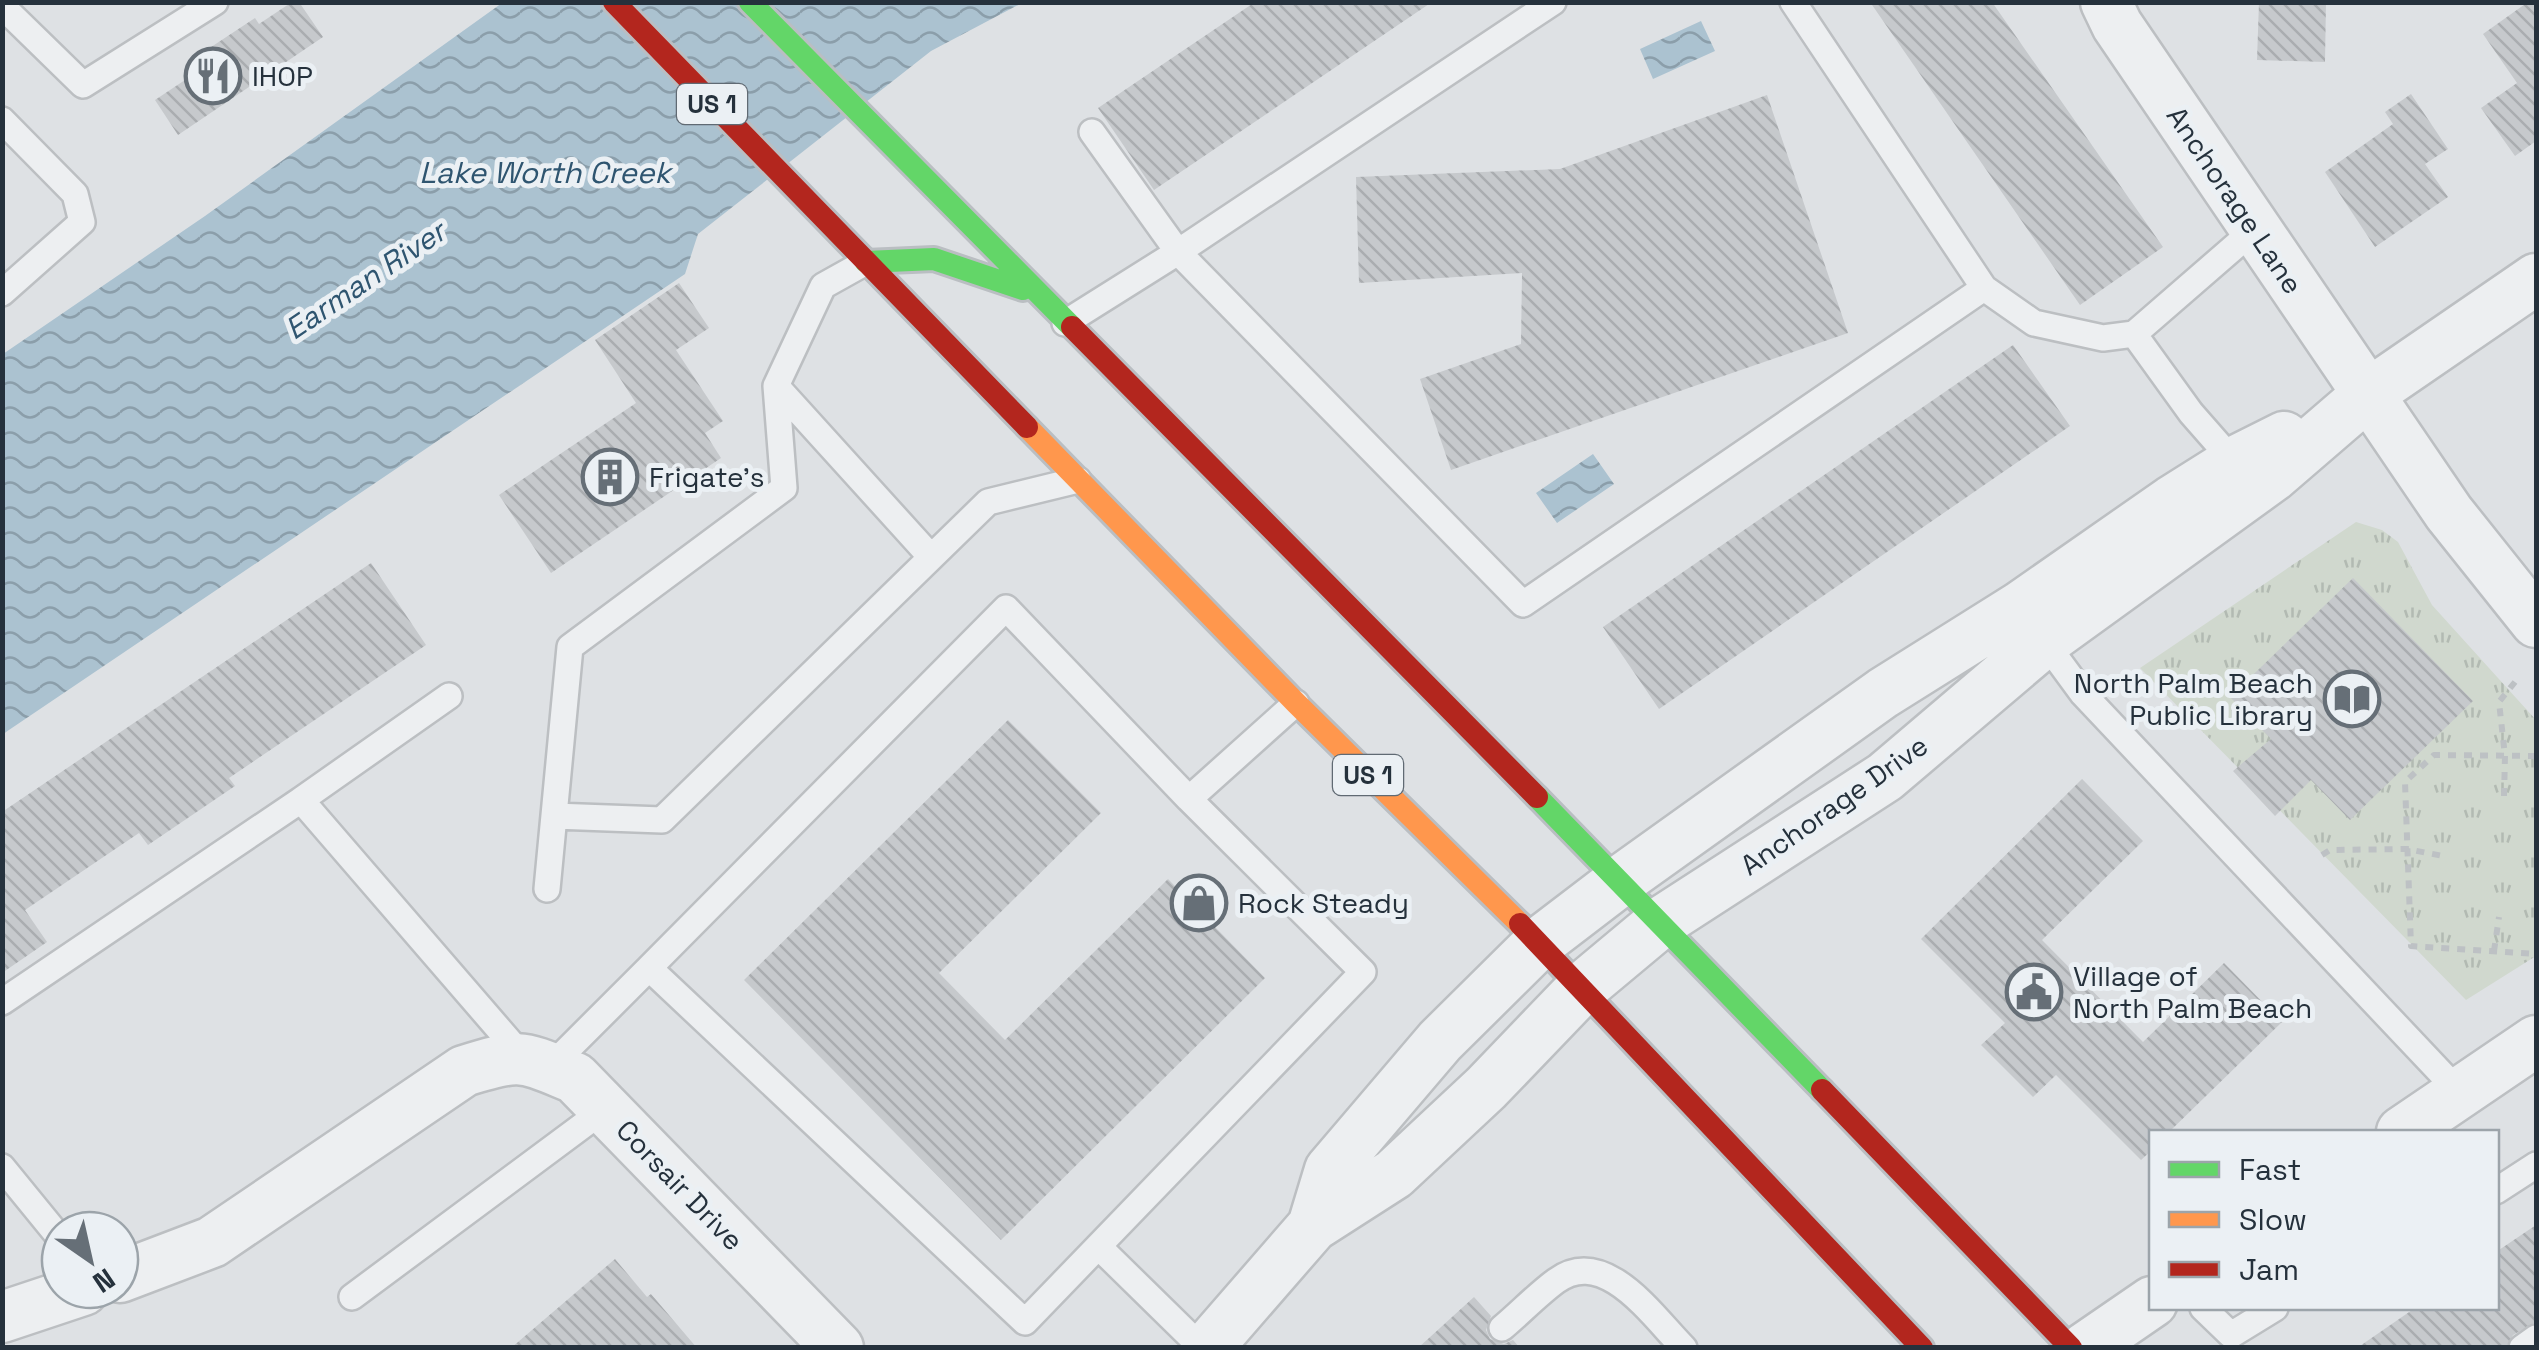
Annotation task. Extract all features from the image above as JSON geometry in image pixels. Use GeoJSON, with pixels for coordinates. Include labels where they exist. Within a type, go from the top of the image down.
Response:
{"type":"FeatureCollection","features":[{"type":"Feature","properties":{"kind":"main road","name":"US 1"},"geometry":{"type":"LineString","coordinates":[[614,2],[1296,703],[1539,943],[1922,1348]]}},
{"type":"Feature","properties":{"kind":"main road"},"geometry":{"type":"LineString","coordinates":[[750,2],[1661,922],[2071,1348]]}},
{"type":"Feature","properties":{"kind":"main road"},"geometry":{"type":"LineString","coordinates":[[866,262],[934,259],[1035,293]]}},
{"type":"Feature","properties":{"kind":"street","name":"Anchorage Lane"},"geometry":{"type":"LineString","coordinates":[[2106,2],[2117,26],[2367,395],[2461,530],[2536,622]]}},
{"type":"Feature","properties":{"kind":"street","name":"Anchorage Drive"},"geometry":{"type":"LineString","coordinates":[[1313,1226],[1330,1170],[1440,1041],[1539,943],[1882,693],[2032,624],[2273,476],[2367,395],[2536,279]]}},
{"type":"Feature","properties":{"kind":"street","name":"Anchorage Drive"},"geometry":{"type":"LineString","coordinates":[[1313,1226],[1394,1174],[1486,1088],[1582,988],[1661,922],[1885,776],[2032,624],[2172,501],[2234,462],[2367,395]]}},
{"type":"Feature","properties":{"kind":"street"},"geometry":{"type":"LineString","coordinates":[[2405,1130],[2533,1050]]}},
{"type":"Feature","properties":{"kind":"street"},"geometry":{"type":"LineString","coordinates":[[140,1269],[212,1242],[464,1071],[525,1061]]}},
{"type":"Feature","properties":{"kind":"street","name":"Corsair Drive"},"geometry":{"type":"LineString","coordinates":[[525,1061],[575,1078],[838,1348]]}},
{"type":"Feature","properties":{"kind":"street"},"geometry":{"type":"LineString","coordinates":[[1204,1348],[1313,1226]]}},
{"type":"Feature","properties":{"kind":"street"},"geometry":{"type":"LineString","coordinates":[[2,1317],[40,1304]]}},
{"type":"Feature","properties":{"kind":"street"},"geometry":{"type":"LineString","coordinates":[[2084,1348],[2149,1304]]}},
{"type":"Feature","properties":{"kind":"lane"},"geometry":{"type":"LineString","coordinates":[[2,6],[82,86],[215,2]]}},
{"type":"Feature","properties":{"kind":"lane"},"geometry":{"type":"LineString","coordinates":[[1065,323],[1553,2]]}},
{"type":"Feature","properties":{"kind":"lane"},"geometry":{"type":"LineString","coordinates":[[1793,2],[1984,288],[2034,323],[2102,338],[2134,334],[2255,229]]}},
{"type":"Feature","properties":{"kind":"lane"},"geometry":{"type":"LineString","coordinates":[[2,120],[75,194],[82,222],[2,293]]}},
{"type":"Feature","properties":{"kind":"lane"},"geometry":{"type":"LineString","coordinates":[[1092,132],[1178,252],[1524,604],[1984,288]]}},
{"type":"Feature","properties":{"kind":"lane"},"geometry":{"type":"LineString","coordinates":[[547,890],[570,647],[784,488],[776,386],[822,286],[866,262]]}},
{"type":"Feature","properties":{"kind":"lane"},"geometry":{"type":"LineString","coordinates":[[2134,334],[2191,413],[2234,462]]}},
{"type":"Feature","properties":{"kind":"lane"},"geometry":{"type":"LineString","coordinates":[[776,386],[931,557]]}},
{"type":"Feature","properties":{"kind":"lane"},"geometry":{"type":"LineString","coordinates":[[554,816],[662,820],[988,502],[1078,480]]}},
{"type":"Feature","properties":{"kind":"lane"},"geometry":{"type":"LineString","coordinates":[[301,800],[525,1061],[649,968],[1006,608],[1363,972],[1025,1322],[649,968]]}},
{"type":"Feature","properties":{"kind":"lane"},"geometry":{"type":"LineString","coordinates":[[2032,624],[2083,694],[2460,1094]]}},
{"type":"Feature","properties":{"kind":"lane"},"geometry":{"type":"LineString","coordinates":[[2,1002],[450,696]]}},
{"type":"Feature","properties":{"kind":"lane"},"geometry":{"type":"LineString","coordinates":[[1190,799],[1296,703]]}},
{"type":"Feature","properties":{"kind":"lane"},"geometry":{"type":"LineString","coordinates":[[352,1297],[605,1108]]}},
{"type":"Feature","properties":{"kind":"lane"},"geometry":{"type":"LineString","coordinates":[[2499,1190],[2536,1164]]}},
{"type":"Feature","properties":{"kind":"lane"},"geometry":{"type":"LineString","coordinates":[[2,1166],[40,1213]]}},
{"type":"Feature","properties":{"kind":"lane"},"geometry":{"type":"LineString","coordinates":[[1099,1248],[1204,1348]]}},
{"type":"Feature","properties":{"kind":"lane"},"geometry":{"type":"LineString","coordinates":[[1502,1328],[1558,1279],[1577,1270],[1596,1271],[1614,1278],[1684,1348]]}},
{"type":"Feature","properties":{"kind":"lane"},"geometry":{"type":"LineString","coordinates":[[2205,1310],[2231,1335],[2272,1310]]}},
{"type":"Feature","properties":{"kind":"lane"},"geometry":{"type":"LineString","coordinates":[[2522,1348],[2536,1338]]}},
{"type":"Feature","properties":{"kind":"path"},"geometry":{"type":"LineString","coordinates":[[2504,796],[2505,756],[2499,702],[2515,682]]}},
{"type":"Feature","properties":{"kind":"path"},"geometry":{"type":"LineString","coordinates":[[2536,756],[2434,756],[2405,782],[2411,946],[2536,954]]}},
{"type":"Feature","properties":{"kind":"path"},"geometry":{"type":"LineString","coordinates":[[2322,855],[2330,850],[2407,849],[2443,856]]}},
{"type":"Feature","properties":{"kind":"path"},"geometry":{"type":"LineString","coordinates":[[2494,952],[2499,916]]}},
{"type":"Feature","properties":{"kind":"green space"},"geometry":{"type":"Polygon","coordinates":[[[2356,522],[2382,530],[2398,542],[2432,605],[2536,720],[2536,956],[2466,1000],[2140,668],[2356,522]]]}},
{"type":"Feature","properties":{"kind":"water","name":"Lake Worth Creek"},"geometry":{"type":"Polygon","coordinates":[[[502,3],[1022,3],[931,51],[698,234],[685,274],[3,734],[3,354],[205,216],[502,3]]]}},
{"type":"Feature","properties":{"kind":"water"},"geometry":{"type":"Polygon","coordinates":[[[1701,21],[1715,51],[1653,79],[1640,49],[1701,21]]]}},
{"type":"Feature","properties":{"kind":"water"},"geometry":{"type":"Polygon","coordinates":[[[1593,454],[1614,484],[1557,523],[1536,493],[1593,454]]]}},
{"type":"Feature","properties":{"kind":"building"},"geometry":{"type":"Polygon","coordinates":[[[292,2],[299,2],[323,37],[178,135],[155,100],[200,70],[193,59],[255,18],[259,24],[292,2]]]}},
{"type":"Feature","properties":{"kind":"building"},"geometry":{"type":"Polygon","coordinates":[[[1255,2],[1432,2],[1154,190],[1098,108],[1255,2]]]}},
{"type":"Feature","properties":{"kind":"building"},"geometry":{"type":"Polygon","coordinates":[[[1870,2],[1992,2],[2163,247],[2080,305],[1870,2]]]}},
{"type":"Feature","properties":{"kind":"building"},"geometry":{"type":"Polygon","coordinates":[[[2259,2],[2326,2],[2325,62],[2257,60],[2259,2]]]}},
{"type":"Feature","properties":{"kind":"building"},"geometry":{"type":"Polygon","coordinates":[[[2528,2],[2536,2],[2536,141],[2515,156],[2481,108],[2517,83],[2483,34],[2528,2]]]}},
{"type":"Feature","properties":{"kind":"building"},"geometry":{"type":"Polygon","coordinates":[[[2411,94],[2448,149],[2425,164],[2448,197],[2375,247],[2325,172],[2393,124],[2385,112],[2411,94]]]}},
{"type":"Feature","properties":{"kind":"building"},"geometry":{"type":"Polygon","coordinates":[[[1767,95],[1848,333],[1451,470],[1420,379],[1521,344],[1522,273],[1359,283],[1356,177],[1560,169],[1767,95]]]}},
{"type":"Feature","properties":{"kind":"building","name":"Frigate’s"},"geometry":{"type":"Polygon","coordinates":[[[679,283],[709,328],[676,350],[723,421],[705,433],[721,458],[551,573],[499,495],[636,403],[595,340],[679,283]]]}},
{"type":"Feature","properties":{"kind":"building"},"geometry":{"type":"Polygon","coordinates":[[[2013,345],[2070,426],[1659,709],[1603,627],[2013,345]]]}},
{"type":"Feature","properties":{"kind":"building"},"geometry":{"type":"Polygon","coordinates":[[[371,563],[426,645],[229,778],[235,786],[148,845],[139,833],[25,910],[47,942],[2,973],[2,812],[371,563]]]}},
{"type":"Feature","properties":{"kind":"building","name":"North Palm Beach Public Library"},"geometry":{"type":"Polygon","coordinates":[[[2353,578],[2473,701],[2350,820],[2311,780],[2275,816],[2233,771],[2271,739],[2230,697],[2353,578]]]}},
{"type":"Feature","properties":{"kind":"building"},"geometry":{"type":"Polygon","coordinates":[[[1008,720],[1101,813],[939,973],[1005,1040],[1168,879],[1265,978],[1001,1240],[744,980],[1008,720]]]}},
{"type":"Feature","properties":{"kind":"building","name":"Village of North Palm Beach"},"geometry":{"type":"Polygon","coordinates":[[[2082,779],[2143,841],[2042,940],[2143,1042],[2224,963],[2282,1022],[2171,1130],[2149,1130],[2149,1153],[2141,1160],[2056,1075],[2033,1097],[1981,1045],[2005,1023],[1921,939],[2082,779]]]}},
{"type":"Feature","properties":{"kind":"building"},"geometry":{"type":"Polygon","coordinates":[[[2536,1225],[2536,1322],[2513,1335],[2506,1348],[2357,1348],[2412,1310],[2499,1310],[2499,1250],[2536,1225]]]}},
{"type":"Feature","properties":{"kind":"building"},"geometry":{"type":"Polygon","coordinates":[[[615,1259],[697,1348],[511,1348],[615,1259]]]}},
{"type":"Feature","properties":{"kind":"building"},"geometry":{"type":"Polygon","coordinates":[[[1474,1297],[1491,1316],[1486,1330],[1490,1339],[1504,1344],[1513,1340],[1520,1348],[1418,1348],[1474,1297]]]}},
{"type":"Feature","properties":{"kind":"traffic: fast"},"geometry":{"type":"LineString","coordinates":[[750,2],[1072,327]]}},
{"type":"Feature","properties":{"kind":"traffic: fast"},"geometry":{"type":"LineString","coordinates":[[866,262],[934,259],[1023,289]]}},
{"type":"Feature","properties":{"kind":"traffic: fast"},"geometry":{"type":"LineString","coordinates":[[1537,797],[1822,1090]]}},
{"type":"Feature","properties":{"kind":"traffic: slow"},"geometry":{"type":"LineString","coordinates":[[1027,427],[1296,703],[1520,924]]}},
{"type":"Feature","properties":{"kind":"traffic: jam"},"geometry":{"type":"LineString","coordinates":[[614,2],[1027,427]]}},
{"type":"Feature","properties":{"kind":"traffic: jam"},"geometry":{"type":"LineString","coordinates":[[1072,327],[1537,797]]}},
{"type":"Feature","properties":{"kind":"traffic: jam"},"geometry":{"type":"LineString","coordinates":[[1520,924],[1922,1348]]}},
{"type":"Feature","properties":{"kind":"traffic: jam"},"geometry":{"type":"LineString","coordinates":[[1822,1090],[2071,1348]]}},
{"type":"Feature","properties":{"kind":"place","name":"IHOP"},"geometry":{"type":"Point","coordinates":[213,76]}},
{"type":"Feature","properties":{"kind":"place","name":"Frigate’s"},"geometry":{"type":"Point","coordinates":[610,477]}},
{"type":"Feature","properties":{"kind":"place","name":"North Palm Beach Public Library"},"geometry":{"type":"Point","coordinates":[2352,699]}},
{"type":"Feature","properties":{"kind":"place","name":"Rock Steady"},"geometry":{"type":"Point","coordinates":[1199,903]}},
{"type":"Feature","properties":{"kind":"place","name":"Village of North Palm Beach"},"geometry":{"type":"Point","coordinates":[2034,992]}},
{"type":"Feature","properties":{"kind":"water label","name":"Earman River"},"geometry":{"type":"Point","coordinates":[365,280]}}]}
